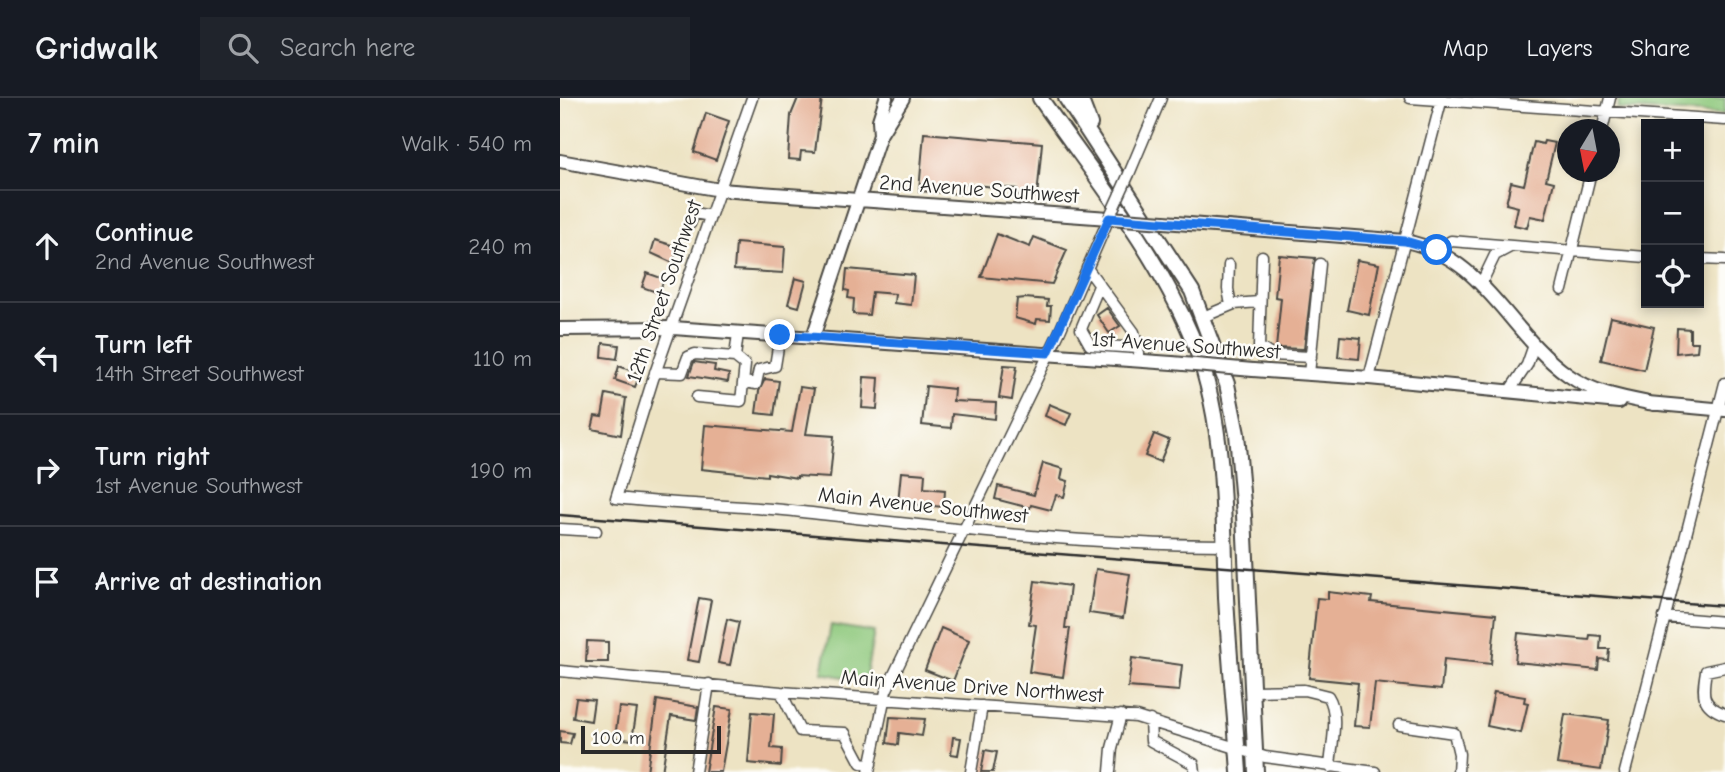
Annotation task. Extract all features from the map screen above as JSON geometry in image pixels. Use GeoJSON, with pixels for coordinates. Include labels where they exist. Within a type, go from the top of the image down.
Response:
{"type":"FeatureCollection","features":[{"type":"Feature","properties":{"kind":"highway"},"geometry":{"type":"LineString","coordinates":[[1040,98],[1153,262],[1192,337],[1217,434],[1239,772]]}},
{"type":"Feature","properties":{"kind":"highway"},"geometry":{"type":"LineString","coordinates":[[1066,98],[1177,264],[1203,317],[1227,384],[1237,434],[1244,515],[1256,772]]}},
{"type":"Feature","properties":{"kind":"highway"},"geometry":{"type":"LineString","coordinates":[[1080,98],[1097,145]]}},
{"type":"Feature","properties":{"kind":"main road"},"geometry":{"type":"LineString","coordinates":[[880,135],[879,120],[886,98]]}},
{"type":"Feature","properties":{"kind":"main road"},"geometry":{"type":"LineString","coordinates":[[813,337],[880,135],[903,98]]}},
{"type":"Feature","properties":{"kind":"main road","name":"2nd Avenue Southwest"},"geometry":{"type":"LineString","coordinates":[[560,161],[720,190],[1405,241],[1437,250],[1469,270],[1534,345],[1578,382],[1612,395],[1654,404]]}},
{"type":"Feature","properties":{"kind":"main road","name":"1st Avenue Southwest"},"geometry":{"type":"LineString","coordinates":[[560,329],[673,328],[1048,353],[1089,351],[1139,354],[1172,363],[1721,410]]}},
{"type":"Feature","properties":{"kind":"street","name":"12th Street Southwest"},"geometry":{"type":"LineString","coordinates":[[616,498],[656,372],[752,98]]}},
{"type":"Feature","properties":{"kind":"street"},"geometry":{"type":"LineString","coordinates":[[780,692],[800,731],[845,733],[861,764],[870,768],[883,698],[962,528],[1064,321],[1161,98]]}},
{"type":"Feature","properties":{"kind":"street"},"geometry":{"type":"LineString","coordinates":[[1410,98],[1725,120]]}},
{"type":"Feature","properties":{"kind":"street"},"geometry":{"type":"LineString","coordinates":[[1605,119],[1610,98]]}},
{"type":"Feature","properties":{"kind":"street"},"geometry":{"type":"LineString","coordinates":[[1369,378],[1442,100]]}},
{"type":"Feature","properties":{"kind":"street"},"geometry":{"type":"LineString","coordinates":[[1562,290],[1588,182]]}},
{"type":"Feature","properties":{"kind":"street"},"geometry":{"type":"LineString","coordinates":[[690,224],[694,213],[711,216]]}},
{"type":"Feature","properties":{"kind":"street"},"geometry":{"type":"LineString","coordinates":[[1437,250],[1451,240],[1641,257]]}},
{"type":"Feature","properties":{"kind":"street"},"geometry":{"type":"LineString","coordinates":[[1481,284],[1495,255],[1503,248],[1517,245]]}},
{"type":"Feature","properties":{"kind":"street"},"geometry":{"type":"LineString","coordinates":[[1262,256],[1258,341],[1263,352],[1271,355],[1311,357]]}},
{"type":"Feature","properties":{"kind":"street"},"geometry":{"type":"LineString","coordinates":[[1704,259],[1725,260]]}},
{"type":"Feature","properties":{"kind":"street"},"geometry":{"type":"LineString","coordinates":[[1309,374],[1320,264]]}},
{"type":"Feature","properties":{"kind":"street"},"geometry":{"type":"LineString","coordinates":[[1229,265],[1228,289],[1231,305]]}},
{"type":"Feature","properties":{"kind":"street"},"geometry":{"type":"LineString","coordinates":[[1087,268],[1134,332],[1139,354]]}},
{"type":"Feature","properties":{"kind":"street"},"geometry":{"type":"LineString","coordinates":[[1089,351],[1081,328],[1099,286]]}},
{"type":"Feature","properties":{"kind":"street"},"geometry":{"type":"LineString","coordinates":[[1203,317],[1231,305],[1259,302]]}},
{"type":"Feature","properties":{"kind":"street"},"geometry":{"type":"LineString","coordinates":[[1064,321],[1081,328]]}},
{"type":"Feature","properties":{"kind":"street"},"geometry":{"type":"LineString","coordinates":[[735,357],[738,333]]}},
{"type":"Feature","properties":{"kind":"street"},"geometry":{"type":"LineString","coordinates":[[744,382],[756,384],[759,370],[775,366],[780,335]]}},
{"type":"Feature","properties":{"kind":"street"},"geometry":{"type":"LineString","coordinates":[[1510,390],[1527,365],[1534,345]]}},
{"type":"Feature","properties":{"kind":"street"},"geometry":{"type":"LineString","coordinates":[[656,372],[682,373],[688,357],[695,354],[735,357],[745,365],[741,401],[697,397]]}},
{"type":"Feature","properties":{"kind":"street"},"geometry":{"type":"LineString","coordinates":[[1625,772],[1668,601],[1721,410],[1725,383]]}},
{"type":"Feature","properties":{"kind":"street","name":"Main Avenue Southwest"},"geometry":{"type":"LineString","coordinates":[[616,498],[1138,544],[1226,545]]}},
{"type":"Feature","properties":{"kind":"street"},"geometry":{"type":"LineString","coordinates":[[560,529],[596,531]]}},
{"type":"Feature","properties":{"kind":"street"},"geometry":{"type":"LineString","coordinates":[[1664,617],[1725,622]]}},
{"type":"Feature","properties":{"kind":"street"},"geometry":{"type":"LineString","coordinates":[[1725,667],[1706,671],[1702,690],[1703,699],[1712,710],[1725,714]]}},
{"type":"Feature","properties":{"kind":"street","name":"Main Avenue Drive Northwest"},"geometry":{"type":"LineString","coordinates":[[560,671],[780,692],[1121,715],[1150,720],[1286,767],[1329,767],[1375,772]]}},
{"type":"Feature","properties":{"kind":"street"},"geometry":{"type":"LineString","coordinates":[[695,772],[709,684]]}},
{"type":"Feature","properties":{"kind":"street"},"geometry":{"type":"LineString","coordinates":[[1251,691],[1304,690],[1328,696],[1333,703],[1329,767]]}},
{"type":"Feature","properties":{"kind":"street"},"geometry":{"type":"LineString","coordinates":[[971,772],[982,706]]}},
{"type":"Feature","properties":{"kind":"street"},"geometry":{"type":"LineString","coordinates":[[1110,772],[1112,748],[1121,715]]}},
{"type":"Feature","properties":{"kind":"street"},"geometry":{"type":"LineString","coordinates":[[1150,720],[1151,741],[1188,759],[1194,764],[1195,772]]}},
{"type":"Feature","properties":{"kind":"street"},"geometry":{"type":"LineString","coordinates":[[1399,725],[1454,733],[1459,754],[1458,772]]}},
{"type":"Feature","properties":{"kind":"green space"},"geometry":{"type":"Polygon","coordinates":[[[1620,98],[1725,98],[1725,114],[1617,109],[1620,98]]]}},
{"type":"Feature","properties":{"kind":"green space"},"geometry":{"type":"Polygon","coordinates":[[[831,625],[874,632],[865,681],[822,673],[831,625]]]}},
{"type":"Feature","properties":{"kind":"building"},"geometry":{"type":"Polygon","coordinates":[[[798,98],[822,98],[815,152],[801,151],[800,160],[788,159],[791,115],[798,98]]]}},
{"type":"Feature","properties":{"kind":"building"},"geometry":{"type":"Polygon","coordinates":[[[706,113],[729,121],[716,160],[694,152],[706,113]]]}},
{"type":"Feature","properties":{"kind":"building"},"geometry":{"type":"Polygon","coordinates":[[[924,133],[1042,143],[1037,197],[1016,195],[1017,189],[963,184],[962,194],[919,191],[924,133]]]}},
{"type":"Feature","properties":{"kind":"building"},"geometry":{"type":"Polygon","coordinates":[[[1544,141],[1555,143],[1546,180],[1554,182],[1545,219],[1530,216],[1527,228],[1514,225],[1518,207],[1506,204],[1511,182],[1524,185],[1534,142],[1543,144],[1544,141]]]}},
{"type":"Feature","properties":{"kind":"building"},"geometry":{"type":"Polygon","coordinates":[[[997,234],[1030,247],[1034,237],[1067,250],[1052,284],[981,277],[997,234]]]}},
{"type":"Feature","properties":{"kind":"building"},"geometry":{"type":"Polygon","coordinates":[[[655,240],[678,247],[673,263],[651,253],[655,240]]]}},
{"type":"Feature","properties":{"kind":"building"},"geometry":{"type":"Polygon","coordinates":[[[736,243],[785,247],[783,273],[734,270],[736,243]]]}},
{"type":"Feature","properties":{"kind":"building"},"geometry":{"type":"Polygon","coordinates":[[[1279,255],[1315,258],[1304,349],[1276,348],[1281,298],[1275,297],[1279,255]]]}},
{"type":"Feature","properties":{"kind":"building"},"geometry":{"type":"Polygon","coordinates":[[[1357,260],[1379,264],[1369,315],[1347,310],[1357,260]]]}},
{"type":"Feature","properties":{"kind":"building"},"geometry":{"type":"Polygon","coordinates":[[[847,269],[914,275],[911,305],[894,303],[895,294],[872,292],[869,315],[853,314],[854,299],[848,298],[849,291],[845,290],[847,269]]]}},
{"type":"Feature","properties":{"kind":"building"},"geometry":{"type":"Polygon","coordinates":[[[647,273],[664,279],[659,293],[642,287],[647,273]]]}},
{"type":"Feature","properties":{"kind":"building"},"geometry":{"type":"Polygon","coordinates":[[[795,278],[806,281],[799,307],[788,304],[795,278]]]}},
{"type":"Feature","properties":{"kind":"building"},"geometry":{"type":"Polygon","coordinates":[[[1017,299],[1048,300],[1047,306],[1051,306],[1050,320],[1037,319],[1036,324],[1015,318],[1017,299]]]}},
{"type":"Feature","properties":{"kind":"building"},"geometry":{"type":"Polygon","coordinates":[[[1107,308],[1120,326],[1109,333],[1097,315],[1107,308]]]}},
{"type":"Feature","properties":{"kind":"building"},"geometry":{"type":"Polygon","coordinates":[[[1611,317],[1654,327],[1644,370],[1601,360],[1611,317]]]}},
{"type":"Feature","properties":{"kind":"building"},"geometry":{"type":"Polygon","coordinates":[[[1677,328],[1690,329],[1690,342],[1698,342],[1697,351],[1676,353],[1677,328]]]}},
{"type":"Feature","properties":{"kind":"building"},"geometry":{"type":"Polygon","coordinates":[[[1340,336],[1361,338],[1359,359],[1338,357],[1340,336]]]}},
{"type":"Feature","properties":{"kind":"building"},"geometry":{"type":"Polygon","coordinates":[[[603,343],[619,345],[617,359],[602,357],[603,343]]]}},
{"type":"Feature","properties":{"kind":"building"},"geometry":{"type":"Polygon","coordinates":[[[694,362],[715,365],[714,371],[729,374],[728,382],[689,376],[694,362]]]}},
{"type":"Feature","properties":{"kind":"building"},"geometry":{"type":"Polygon","coordinates":[[[1004,365],[1017,366],[1012,400],[999,398],[1004,365]]]}},
{"type":"Feature","properties":{"kind":"building"},"geometry":{"type":"Polygon","coordinates":[[[619,366],[640,374],[635,387],[615,380],[619,366]]]}},
{"type":"Feature","properties":{"kind":"building"},"geometry":{"type":"Polygon","coordinates":[[[864,377],[879,378],[877,409],[862,408],[864,377]]]}},
{"type":"Feature","properties":{"kind":"building"},"geometry":{"type":"Polygon","coordinates":[[[765,379],[779,381],[774,415],[756,413],[759,391],[765,379]]]}},
{"type":"Feature","properties":{"kind":"building"},"geometry":{"type":"Polygon","coordinates":[[[926,386],[954,389],[953,401],[996,403],[995,419],[952,414],[951,428],[922,425],[926,386]]]}},
{"type":"Feature","properties":{"kind":"building"},"geometry":{"type":"Polygon","coordinates":[[[800,387],[814,389],[806,434],[834,436],[830,478],[797,478],[767,473],[767,476],[701,469],[705,425],[792,432],[800,387]]]}},
{"type":"Feature","properties":{"kind":"building"},"geometry":{"type":"Polygon","coordinates":[[[606,394],[626,398],[621,435],[592,429],[595,416],[602,417],[606,394]]]}},
{"type":"Feature","properties":{"kind":"building"},"geometry":{"type":"Polygon","coordinates":[[[1049,404],[1071,413],[1066,425],[1045,416],[1049,404]]]}},
{"type":"Feature","properties":{"kind":"building"},"geometry":{"type":"Polygon","coordinates":[[[1154,434],[1169,440],[1160,462],[1145,456],[1154,434]]]}},
{"type":"Feature","properties":{"kind":"building"},"geometry":{"type":"Polygon","coordinates":[[[1043,463],[1063,469],[1061,479],[1068,481],[1064,497],[1056,495],[1051,510],[995,499],[998,486],[1034,495],[1043,463]]]}},
{"type":"Feature","properties":{"kind":"building"},"geometry":{"type":"Polygon","coordinates":[[[901,472],[925,474],[924,488],[945,490],[944,507],[898,503],[901,472]]]}},
{"type":"Feature","properties":{"kind":"building"},"geometry":{"type":"Polygon","coordinates":[[[1096,569],[1130,574],[1123,618],[1089,613],[1096,569]]]}},
{"type":"Feature","properties":{"kind":"building"},"geometry":{"type":"Polygon","coordinates":[[[1035,581],[1070,586],[1065,628],[1070,628],[1063,677],[1029,672],[1036,625],[1029,624],[1035,581]]]}},
{"type":"Feature","properties":{"kind":"building"},"geometry":{"type":"Polygon","coordinates":[[[1328,592],[1372,597],[1371,602],[1496,614],[1491,664],[1444,659],[1441,690],[1375,683],[1370,727],[1354,726],[1358,683],[1309,678],[1317,598],[1328,599],[1328,592]]]}},
{"type":"Feature","properties":{"kind":"building"},"geometry":{"type":"Polygon","coordinates":[[[699,598],[711,600],[699,662],[687,660],[699,598]]]}},
{"type":"Feature","properties":{"kind":"building"},"geometry":{"type":"Polygon","coordinates":[[[727,619],[739,622],[730,665],[718,663],[727,619]]]}},
{"type":"Feature","properties":{"kind":"building"},"geometry":{"type":"Polygon","coordinates":[[[941,628],[969,640],[953,681],[925,670],[941,628]]]}},
{"type":"Feature","properties":{"kind":"building"},"geometry":{"type":"Polygon","coordinates":[[[1518,633],[1589,640],[1590,635],[1601,636],[1600,649],[1609,649],[1608,660],[1599,659],[1598,670],[1515,662],[1518,633]]]}},
{"type":"Feature","properties":{"kind":"building"},"geometry":{"type":"Polygon","coordinates":[[[587,641],[608,642],[608,662],[586,662],[587,641]]]}},
{"type":"Feature","properties":{"kind":"building"},"geometry":{"type":"Polygon","coordinates":[[[1132,658],[1182,665],[1179,691],[1128,687],[1132,658]]]}},
{"type":"Feature","properties":{"kind":"building"},"geometry":{"type":"Polygon","coordinates":[[[1494,692],[1525,697],[1524,702],[1528,703],[1521,733],[1487,726],[1494,692]]]}},
{"type":"Feature","properties":{"kind":"building"},"geometry":{"type":"Polygon","coordinates":[[[576,698],[594,700],[591,721],[573,718],[576,698]]]}},
{"type":"Feature","properties":{"kind":"building"},"geometry":{"type":"Polygon","coordinates":[[[657,700],[698,707],[696,720],[671,716],[662,772],[647,772],[657,700]]]}},
{"type":"Feature","properties":{"kind":"building"},"geometry":{"type":"Polygon","coordinates":[[[619,707],[637,709],[632,740],[615,738],[619,707]]]}},
{"type":"Feature","properties":{"kind":"building"},"geometry":{"type":"Polygon","coordinates":[[[716,707],[732,709],[721,772],[705,772],[716,707]]]}},
{"type":"Feature","properties":{"kind":"building"},"geometry":{"type":"Polygon","coordinates":[[[752,712],[774,714],[771,748],[782,749],[781,766],[748,763],[752,712]]]}},
{"type":"Feature","properties":{"kind":"building"},"geometry":{"type":"Polygon","coordinates":[[[1565,714],[1609,720],[1601,770],[1557,764],[1565,714]]]}},
{"type":"Feature","properties":{"kind":"building"},"geometry":{"type":"Polygon","coordinates":[[[890,717],[925,719],[922,736],[899,733],[898,745],[887,743],[890,717]]]}},
{"type":"Feature","properties":{"kind":"building"},"geometry":{"type":"Polygon","coordinates":[[[560,731],[573,733],[570,744],[560,743],[560,731]]]}},
{"type":"Feature","properties":{"kind":"building"},"geometry":{"type":"Polygon","coordinates":[[[953,737],[961,738],[958,755],[951,754],[953,737]]]}},
{"type":"Feature","properties":{"kind":"building"},"geometry":{"type":"Polygon","coordinates":[[[985,750],[997,752],[993,772],[981,772],[985,750]]]}},
{"type":"Feature","properties":{"kind":"railway"},"geometry":{"type":"LineString","coordinates":[[560,515],[1725,606]]}},
{"type":"Feature","properties":{"kind":"route"},"geometry":{"type":"LineString","coordinates":[[780,335],[1048,353],[1109,218],[1405,241],[1437,250]]}}]}
